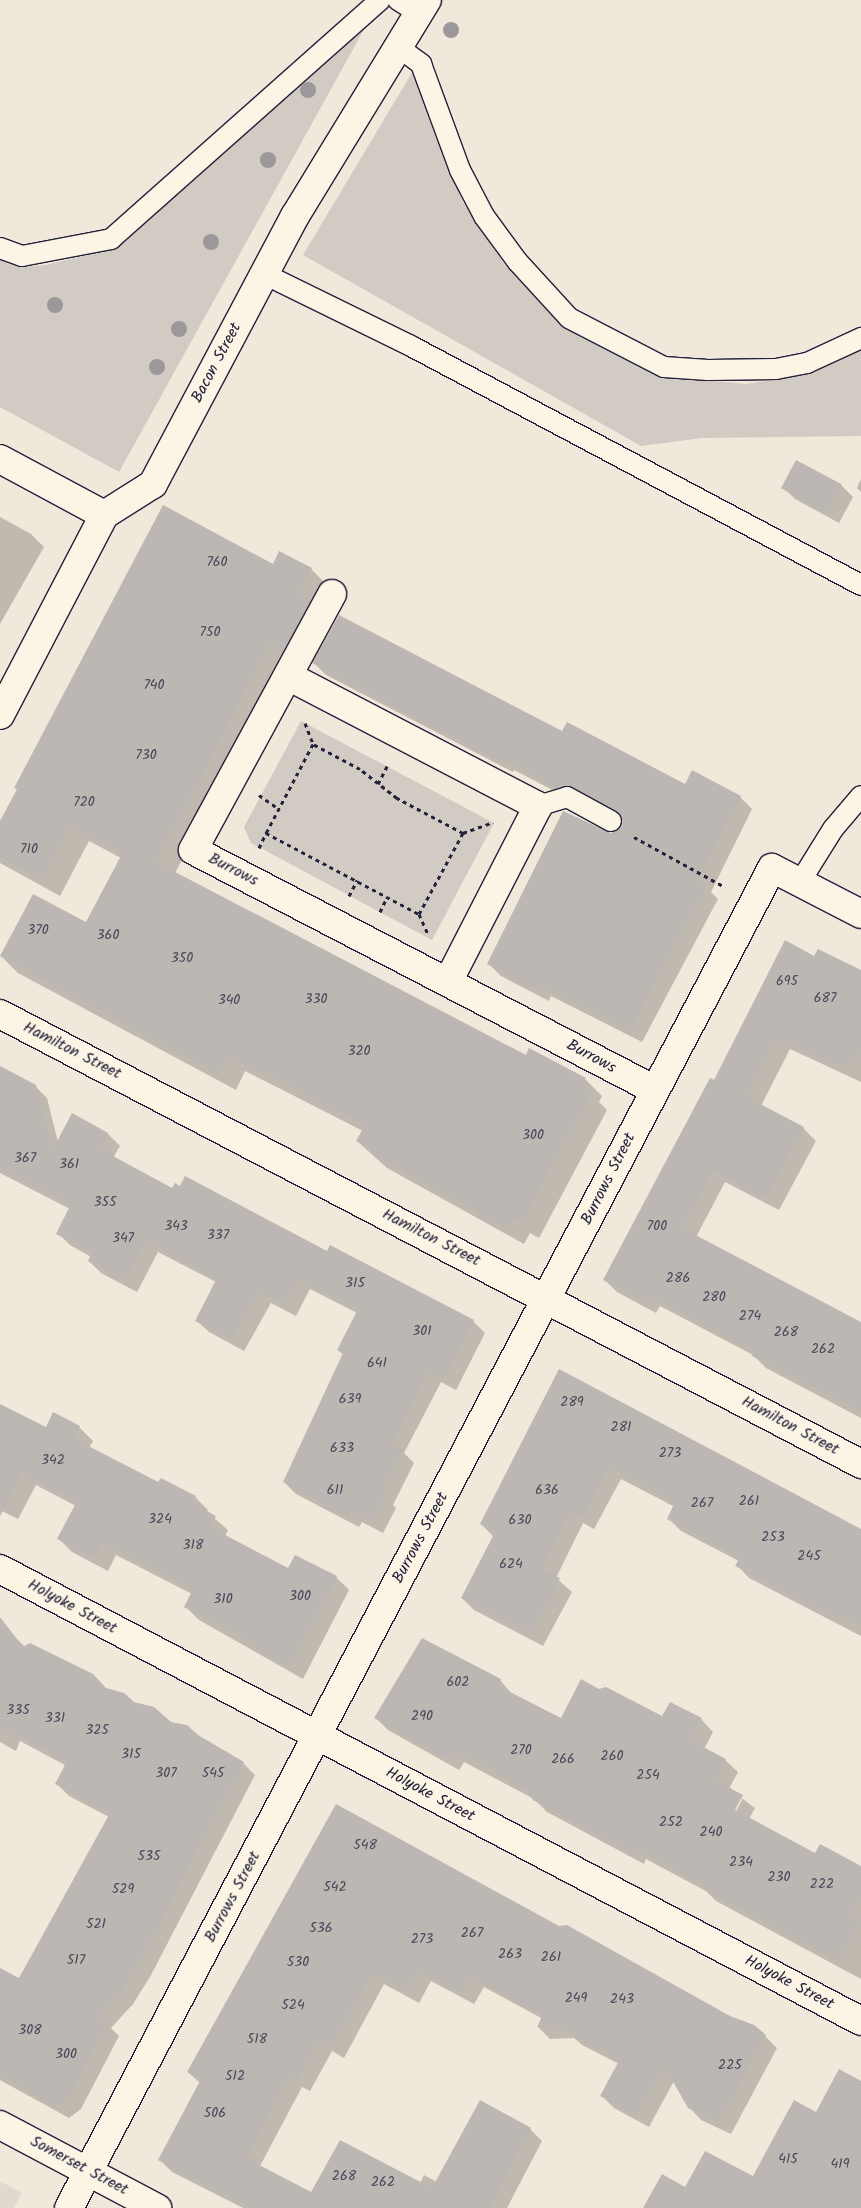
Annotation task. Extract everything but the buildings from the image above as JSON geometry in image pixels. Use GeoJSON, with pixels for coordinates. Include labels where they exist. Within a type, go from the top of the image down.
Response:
{"type":"FeatureCollection","features":[{"type":"Feature","properties":{"kind":"street","name":"Bacon Street"},"geometry":{"type":"LineString","coordinates":[[104,514],[153,484],[295,216],[398,47],[415,4]]}},
{"type":"Feature","properties":{"kind":"street"},"geometry":{"type":"LineString","coordinates":[[0,459],[104,514],[0,715]]}},
{"type":"Feature","properties":{"kind":"street","name":"Burrows"},"geometry":{"type":"LineString","coordinates":[[332,594],[193,850],[655,1090]]}},
{"type":"Feature","properties":{"kind":"street"},"geometry":{"type":"LineString","coordinates":[[288,676],[538,806],[448,982]]}},
{"type":"Feature","properties":{"kind":"street","name":"Burrows Street"},"geometry":{"type":"LineString","coordinates":[[69,2208],[772,868],[800,882]]}},
{"type":"Feature","properties":{"kind":"street"},"geometry":{"type":"LineString","coordinates":[[800,882],[861,914]]}},
{"type":"Feature","properties":{"kind":"street","name":"Hamilton Street"},"geometry":{"type":"LineString","coordinates":[[0,1014],[861,1464]]}},
{"type":"Feature","properties":{"kind":"street","name":"Holyoke Street"},"geometry":{"type":"LineString","coordinates":[[0,1569],[861,2021]]}},
{"type":"Feature","properties":{"kind":"street","name":"Somerset Street"},"geometry":{"type":"LineString","coordinates":[[0,2125],[157,2208]]}},
{"type":"Feature","properties":{"kind":"lane"},"geometry":{"type":"LineString","coordinates":[[0,248],[22,256],[111,239],[380,0]]}},
{"type":"Feature","properties":{"kind":"lane"},"geometry":{"type":"LineString","coordinates":[[398,47],[421,64],[460,170],[484,216],[511,254],[569,318],[664,367],[708,370],[776,369],[807,363],[861,338]]}},
{"type":"Feature","properties":{"kind":"lane"},"geometry":{"type":"LineString","coordinates":[[264,274],[411,346],[861,585]]}},
{"type":"Feature","properties":{"kind":"lane"},"geometry":{"type":"LineString","coordinates":[[800,882],[833,829],[861,796]]}},
{"type":"Feature","properties":{"kind":"lane"},"geometry":{"type":"LineString","coordinates":[[538,806],[567,797],[611,821]]}},
{"type":"Feature","properties":{"kind":"path"},"geometry":{"type":"LineString","coordinates":[[313,744],[360,769],[397,798],[463,833],[419,914],[266,833],[313,744]]}},
{"type":"Feature","properties":{"kind":"path"},"geometry":{"type":"LineString","coordinates":[[611,821],[754,902]]}},
{"type":"Feature","properties":{"kind":"shaded area"},"geometry":{"type":"Polygon","coordinates":[[[372,15],[119,472],[0,407],[0,258],[21,267],[46,265],[108,250],[372,15]]]}},
{"type":"Feature","properties":{"kind":"shaded area"},"geometry":{"type":"Polygon","coordinates":[[[413,71],[463,202],[504,264],[564,326],[659,376],[746,384],[804,375],[861,350],[861,436],[702,438],[641,446],[303,255],[413,71]]]}},
{"type":"Feature","properties":{"kind":"shaded area"},"geometry":{"type":"Polygon","coordinates":[[[301,721],[494,823],[432,940],[251,843],[244,827],[301,721]]]}},
{"type":"Feature","properties":{"kind":"shaded area"},"geometry":{"type":"Polygon","coordinates":[[[0,2181],[22,2193],[14,2208],[0,2208],[0,2181]]]}}]}
